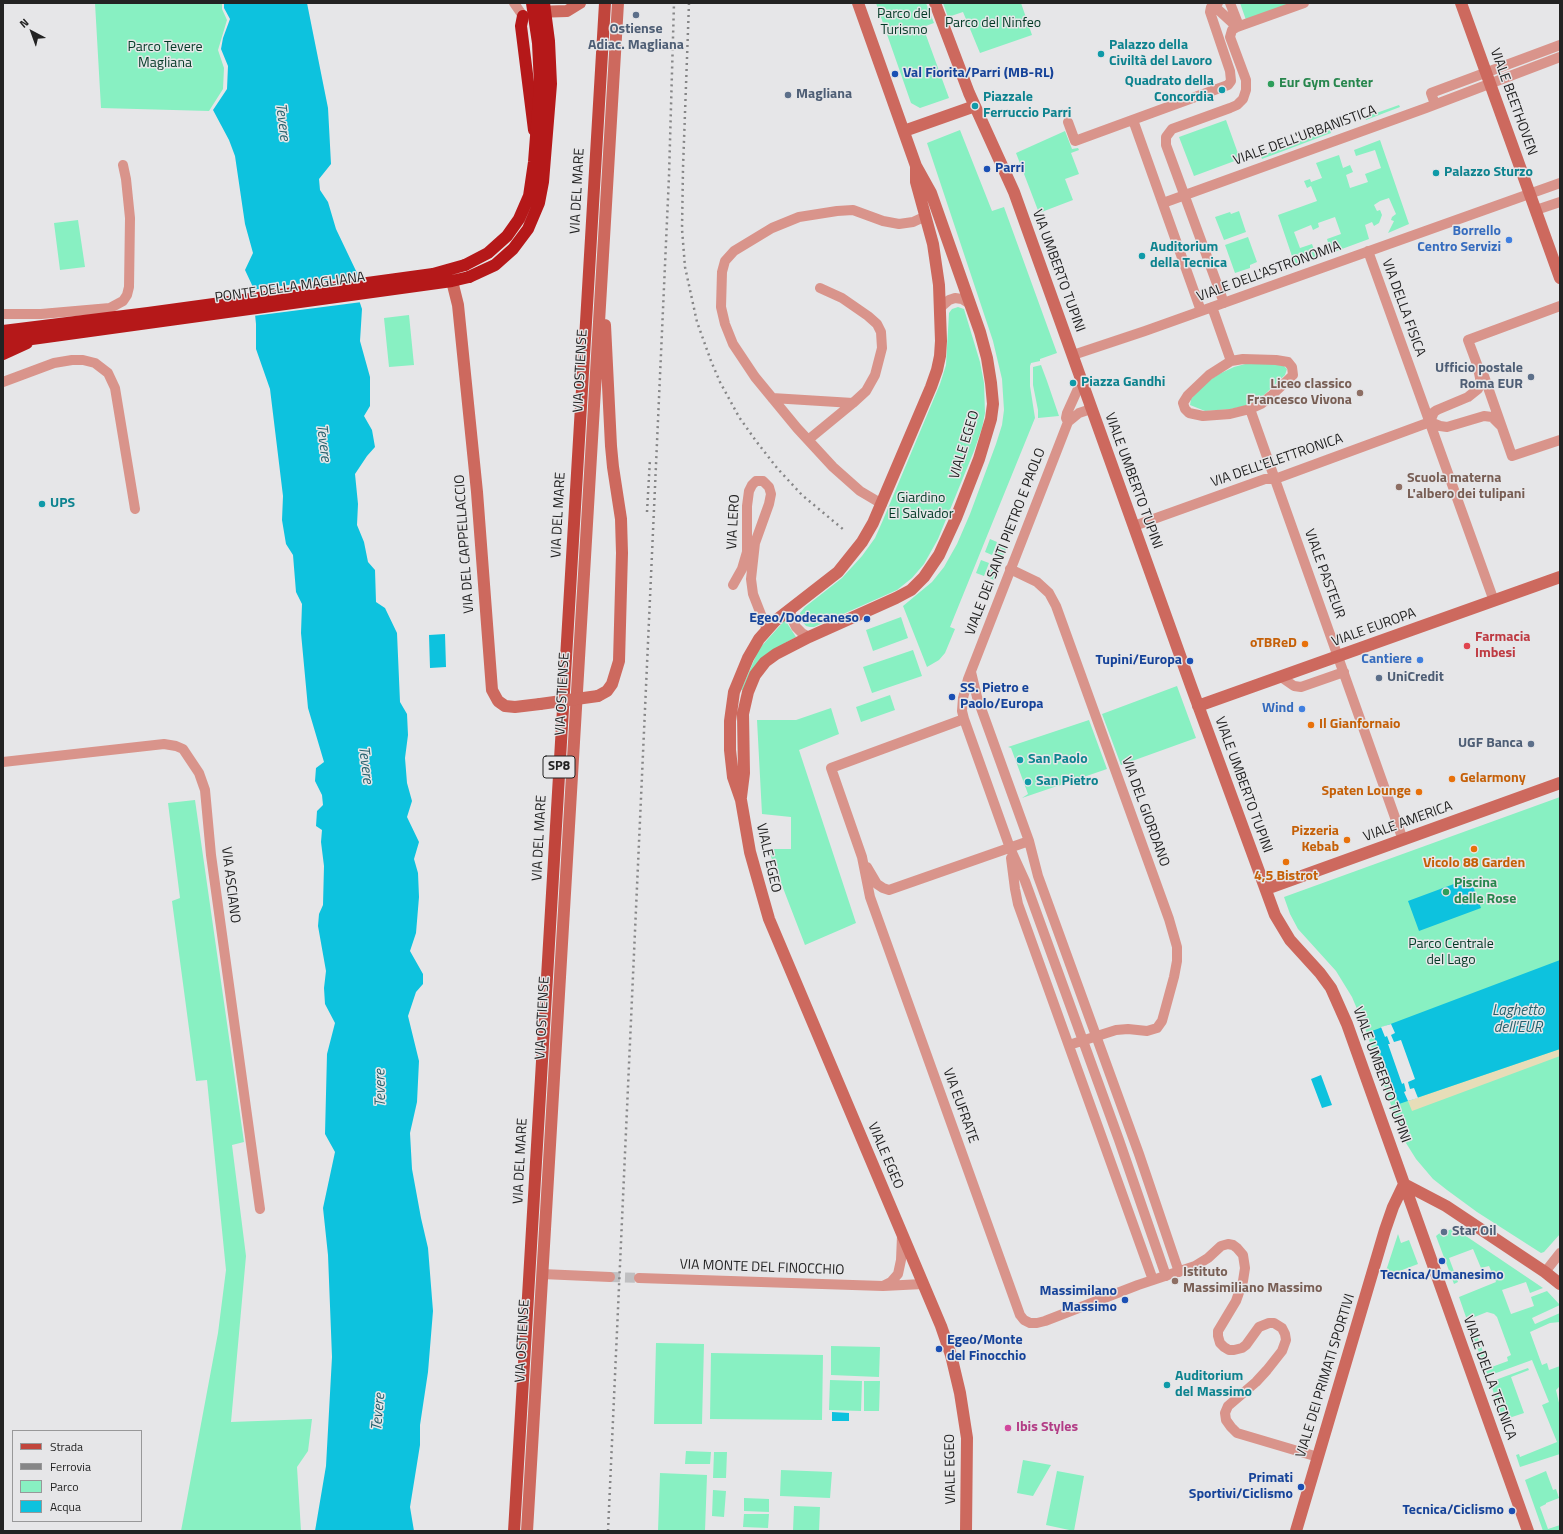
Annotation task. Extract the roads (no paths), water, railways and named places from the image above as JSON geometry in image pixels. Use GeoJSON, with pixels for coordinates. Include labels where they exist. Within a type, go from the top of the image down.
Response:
{"type":"FeatureCollection","features":[{"type":"Feature","properties":{"kind":"highway"},"geometry":{"type":"LineString","coordinates":[[434,279],[492,251],[517,223],[528,196],[536,143],[539,109],[540,63],[532,3]]}},
{"type":"Feature","properties":{"kind":"highway"},"geometry":{"type":"LineString","coordinates":[[434,279],[452,281],[469,277],[495,265],[513,249],[530,224],[539,203],[544,176],[551,84],[549,41],[544,3]]}},
{"type":"Feature","properties":{"kind":"highway"},"geometry":{"type":"LineString","coordinates":[[524,16],[521,26],[536,143]]}},
{"type":"Feature","properties":{"kind":"highway","name":"PONTE DELLA MAGLIANA"},"geometry":{"type":"LineString","coordinates":[[148,318],[434,279]]}},
{"type":"Feature","properties":{"kind":"highway"},"geometry":{"type":"LineString","coordinates":[[3,343],[35,332],[111,313],[148,318]]}},
{"type":"Feature","properties":{"kind":"highway"},"geometry":{"type":"LineString","coordinates":[[3,331],[35,332],[148,318]]}},
{"type":"Feature","properties":{"kind":"highway"},"geometry":{"type":"LineString","coordinates":[[3,326],[35,332]]}},
{"type":"Feature","properties":{"kind":"highway"},"geometry":{"type":"LineString","coordinates":[[3,354],[35,332]]}},
{"type":"Feature","properties":{"kind":"main road"},"geometry":{"type":"LineString","coordinates":[[524,16],[531,12],[567,11],[580,3]]}},
{"type":"Feature","properties":{"kind":"main road","name":"VIA DEL MARE"},"geometry":{"type":"LineString","coordinates":[[514,1531],[605,3]]}},
{"type":"Feature","properties":{"kind":"main road","name":"VIA OSTIENSE"},"geometry":{"type":"LineString","coordinates":[[527,1531],[618,3]]}},
{"type":"Feature","properties":{"kind":"main road","name":"VIALE EGEO"},"geometry":{"type":"LineString","coordinates":[[741,800],[744,768],[742,718],[749,688],[755,675],[769,659],[785,649],[887,603],[906,592],[927,574],[942,549],[977,464],[988,434],[992,412],[992,391],[988,363],[970,304],[931,193],[916,166],[858,3]]}},
{"type":"Feature","properties":{"kind":"main road"},"geometry":{"type":"LineString","coordinates":[[904,131],[974,106],[936,3]]}},
{"type":"Feature","properties":{"kind":"main road","name":"VIALE BEETHOVEN"},"geometry":{"type":"LineString","coordinates":[[1462,3],[1560,278]]}},
{"type":"Feature","properties":{"kind":"main road","name":"VIA UMBERTO TUPINI"},"geometry":{"type":"LineString","coordinates":[[974,106],[1010,180],[1072,352]]}},
{"type":"Feature","properties":{"kind":"main road","name":"VIALE EGEO"},"geometry":{"type":"LineString","coordinates":[[916,166],[916,182],[926,216],[934,252],[941,307],[941,341],[937,370],[882,504],[868,533],[845,564],[825,584],[790,609],[767,630],[755,645],[743,668],[734,692],[730,735],[732,771],[741,800],[750,852],[769,919],[945,1337],[956,1372],[962,1399],[967,1438],[966,1531]]}},
{"type":"Feature","properties":{"kind":"main road","name":"VIA DEL CAPPELLACCIO"},"geometry":{"type":"LineString","coordinates":[[452,281],[458,305],[476,484],[491,686],[498,701],[505,706],[515,707],[598,696],[611,687],[619,661],[622,548],[621,519],[612,467],[605,324],[600,297]]}},
{"type":"Feature","properties":{"kind":"main road"},"geometry":{"type":"LineString","coordinates":[[1072,352],[1091,409]]}},
{"type":"Feature","properties":{"kind":"main road","name":"VIALE UMBERTO TUPINI"},"geometry":{"type":"LineString","coordinates":[[1091,409],[1198,706],[1266,889],[1283,931],[1324,978],[1334,994],[1349,1030],[1404,1184]]}},
{"type":"Feature","properties":{"kind":"main road","name":"VIALE EUROPA"},"geometry":{"type":"LineString","coordinates":[[1198,706],[1560,577]]}},
{"type":"Feature","properties":{"kind":"main road","name":"VIALE AMERICA"},"geometry":{"type":"LineString","coordinates":[[1266,889],[1560,783]]}},
{"type":"Feature","properties":{"kind":"main road"},"geometry":{"type":"LineString","coordinates":[[1404,1184],[1446,1206],[1545,1272],[1560,1284]]}},
{"type":"Feature","properties":{"kind":"main road","name":"VIALE DEI PRIMATI SPORTIVI"},"geometry":{"type":"LineString","coordinates":[[1296,1531],[1385,1230],[1394,1203],[1404,1184]]}},
{"type":"Feature","properties":{"kind":"main road","name":"VIALE DELLA TECNICA"},"geometry":{"type":"LineString","coordinates":[[1404,1184],[1528,1531]]}},
{"type":"Feature","properties":{"kind":"street"},"geometry":{"type":"LineString","coordinates":[[514,3],[524,16]]}},
{"type":"Feature","properties":{"kind":"street"},"geometry":{"type":"LineString","coordinates":[[1230,3],[1238,26]]}},
{"type":"Feature","properties":{"kind":"street"},"geometry":{"type":"LineString","coordinates":[[1224,303],[1184,195],[1166,141],[1167,135],[1172,129],[1237,105],[1243,98],[1246,90],[1246,80],[1230,35],[1232,30],[1238,26],[1304,3]]}},
{"type":"Feature","properties":{"kind":"street"},"geometry":{"type":"LineString","coordinates":[[1068,122],[1075,141],[1226,86],[1230,83],[1230,71],[1210,12],[1210,8],[1216,4],[1238,26]]}},
{"type":"Feature","properties":{"kind":"street"},"geometry":{"type":"LineString","coordinates":[[1488,77],[1560,45]]}},
{"type":"Feature","properties":{"kind":"street"},"geometry":{"type":"LineString","coordinates":[[1488,77],[1560,57]]}},
{"type":"Feature","properties":{"kind":"street","name":"VIALE DELL'URBANISTICA"},"geometry":{"type":"LineString","coordinates":[[1184,195],[1435,104],[1488,77]]}},
{"type":"Feature","properties":{"kind":"street"},"geometry":{"type":"LineString","coordinates":[[1133,120],[1202,311]]}},
{"type":"Feature","properties":{"kind":"street"},"geometry":{"type":"LineString","coordinates":[[3,314],[111,313],[123,301],[130,287],[130,218],[123,165]]}},
{"type":"Feature","properties":{"kind":"street","name":"VIALE DELL'ASTRONOMIA"},"geometry":{"type":"LineString","coordinates":[[1072,352],[1145,332],[1560,183]]}},
{"type":"Feature","properties":{"kind":"street"},"geometry":{"type":"LineString","coordinates":[[1163,203],[1184,195]]}},
{"type":"Feature","properties":{"kind":"street"},"geometry":{"type":"LineString","coordinates":[[1536,210],[1560,202]]}},
{"type":"Feature","properties":{"kind":"street"},"geometry":{"type":"LineString","coordinates":[[882,504],[871,499],[856,488],[833,467],[808,440],[755,377],[736,349],[727,332],[723,320],[721,307],[722,272],[725,261],[729,255],[772,228],[792,219],[837,210],[853,210],[879,220],[899,224],[913,222],[926,216]]}},
{"type":"Feature","properties":{"kind":"street","name":"VIA DELLA FISICA"},"geometry":{"type":"LineString","coordinates":[[1368,251],[1494,601]]}},
{"type":"Feature","properties":{"kind":"street"},"geometry":{"type":"LineString","coordinates":[[808,440],[866,391],[875,375],[882,348],[881,332],[877,324],[842,298],[820,288]]}},
{"type":"Feature","properties":{"kind":"street"},"geometry":{"type":"LineString","coordinates":[[941,307],[949,300],[955,298],[960,298],[970,304]]}},
{"type":"Feature","properties":{"kind":"street"},"geometry":{"type":"LineString","coordinates":[[1502,427],[1496,420],[1488,416],[1479,416],[1447,426],[1440,426],[1430,422],[1434,412],[1468,397],[1478,389],[1481,381],[1478,367],[1468,340],[1560,306]]}},
{"type":"Feature","properties":{"kind":"street"},"geometry":{"type":"LineString","coordinates":[[1212,307],[1232,361]]}},
{"type":"Feature","properties":{"kind":"street"},"geometry":{"type":"LineString","coordinates":[[1244,359],[1288,362],[1292,367],[1293,375],[1286,383],[1261,404],[1230,414],[1203,416],[1189,413],[1185,409],[1183,403],[1188,395],[1209,375],[1232,361],[1244,359]]}},
{"type":"Feature","properties":{"kind":"street"},"geometry":{"type":"LineString","coordinates":[[3,382],[54,363],[72,360],[83,360],[95,363],[108,373],[116,388],[135,509]]}},
{"type":"Feature","properties":{"kind":"street"},"geometry":{"type":"LineString","coordinates":[[1478,367],[1484,376],[1512,456],[1560,440]]}},
{"type":"Feature","properties":{"kind":"street"},"geometry":{"type":"LineString","coordinates":[[1081,382],[1066,418],[1068,422],[1079,413],[1091,409]]}},
{"type":"Feature","properties":{"kind":"street"},"geometry":{"type":"LineString","coordinates":[[772,398],[853,403]]}},
{"type":"Feature","properties":{"kind":"street","name":"VIALE PASTEUR"},"geometry":{"type":"LineString","coordinates":[[1250,408],[1403,840]]}},
{"type":"Feature","properties":{"kind":"street","name":"VIALE DEI SANTI PIETRO E PAOLO"},"geometry":{"type":"LineString","coordinates":[[1010,848],[964,719],[962,698],[1010,569],[1068,422]]}},
{"type":"Feature","properties":{"kind":"street","name":"VIA DELL'ELETTRONICA"},"geometry":{"type":"LineString","coordinates":[[1134,526],[1265,479],[1275,479],[1430,422]]}},
{"type":"Feature","properties":{"kind":"street","name":"VIA LERO"},"geometry":{"type":"LineString","coordinates":[[733,585],[742,569],[747,552],[747,501],[749,491],[756,481],[763,481],[769,487],[771,496],[755,543],[751,579],[753,594],[767,630]]}},
{"type":"Feature","properties":{"kind":"street","name":"VIA DEL GIORDANO"},"geometry":{"type":"LineString","coordinates":[[1010,569],[1037,582],[1049,593],[1056,606],[1169,919],[1176,944],[1176,972],[1162,1021],[1159,1026],[1150,1030],[1121,1029],[1097,1036]]}},
{"type":"Feature","properties":{"kind":"street"},"geometry":{"type":"LineString","coordinates":[[790,609],[792,619],[796,627],[809,637]]}},
{"type":"Feature","properties":{"kind":"street"},"geometry":{"type":"LineString","coordinates":[[971,672],[983,712],[1029,841],[1038,876],[1097,1036],[1179,1272]]}},
{"type":"Feature","properties":{"kind":"street"},"geometry":{"type":"LineString","coordinates":[[1282,677],[1294,686],[1301,687],[1344,672]]}},
{"type":"Feature","properties":{"kind":"street"},"geometry":{"type":"LineString","coordinates":[[964,719],[831,768],[862,857],[877,884],[890,890],[1029,841]]}},
{"type":"Feature","properties":{"kind":"street","name":"VIA ASCIANO"},"geometry":{"type":"LineString","coordinates":[[3,762],[164,744],[184,749],[199,773],[205,790],[211,855],[260,1209]]}},
{"type":"Feature","properties":{"kind":"street"},"geometry":{"type":"LineString","coordinates":[[1010,848],[1025,881],[1043,930],[1126,1159],[1166,1276]]}},
{"type":"Feature","properties":{"kind":"street"},"geometry":{"type":"LineString","coordinates":[[1010,848],[1015,893],[1153,1280],[1179,1272],[1204,1261],[1223,1245],[1232,1245],[1241,1252],[1245,1262],[1244,1277],[1236,1301],[1218,1331],[1220,1343],[1224,1347],[1231,1350],[1242,1348],[1246,1345],[1259,1327],[1269,1323],[1274,1323],[1282,1328],[1286,1340],[1282,1351],[1267,1370],[1252,1386],[1228,1406],[1225,1411],[1226,1420],[1233,1429],[1240,1434],[1318,1457]]}},
{"type":"Feature","properties":{"kind":"street","name":"VIA EUFRATE"},"geometry":{"type":"LineString","coordinates":[[862,857],[870,897],[1016,1308],[1022,1318],[1033,1324],[1045,1321],[1153,1280]]}},
{"type":"Feature","properties":{"kind":"street"},"geometry":{"type":"LineString","coordinates":[[1029,935],[1056,925]]}},
{"type":"Feature","properties":{"kind":"street"},"geometry":{"type":"LineString","coordinates":[[1048,984],[1074,974]]}},
{"type":"Feature","properties":{"kind":"street"},"geometry":{"type":"LineString","coordinates":[[1070,1045],[1097,1036]]}},
{"type":"Feature","properties":{"kind":"street"},"geometry":{"type":"LineString","coordinates":[[1089,1100],[1116,1091]]}},
{"type":"Feature","properties":{"kind":"street"},"geometry":{"type":"LineString","coordinates":[[1112,1164],[1139,1154]]}},
{"type":"Feature","properties":{"kind":"street"},"geometry":{"type":"LineString","coordinates":[[1135,1228],[1161,1218]]}},
{"type":"Feature","properties":{"kind":"street"},"geometry":{"type":"LineString","coordinates":[[883,1286],[891,1282],[898,1274],[901,1260],[902,1236]]}},
{"type":"Feature","properties":{"kind":"street"},"geometry":{"type":"LineString","coordinates":[[1545,1272],[1560,1253]]}},
{"type":"Feature","properties":{"kind":"street"},"geometry":{"type":"LineString","coordinates":[[542,1274],[610,1277]]}},
{"type":"Feature","properties":{"kind":"street","name":"VIA MONTE DEL FINOCCHIO"},"geometry":{"type":"LineString","coordinates":[[639,1278],[883,1286],[923,1284]]}},
{"type":"Feature","properties":{"kind":"water","name":"Tevere"},"geometry":{"type":"Polygon","coordinates":[[[224,3],[307,3],[328,108],[331,164],[319,179],[320,190],[328,202],[336,229],[357,273],[359,300],[362,309],[360,341],[370,377],[370,406],[364,416],[372,430],[375,447],[355,474],[358,504],[357,525],[364,542],[368,562],[375,570],[376,602],[385,608],[397,633],[400,702],[407,714],[408,735],[405,758],[407,783],[412,801],[407,817],[419,842],[414,859],[418,873],[419,897],[416,933],[410,951],[423,974],[423,984],[416,992],[408,1016],[419,1061],[417,1102],[410,1133],[412,1169],[428,1248],[433,1311],[428,1372],[420,1425],[420,1445],[410,1507],[414,1531],[315,1531],[326,1466],[332,1357],[328,1255],[323,1208],[335,1152],[325,1134],[327,1054],[335,1023],[325,1004],[324,988],[326,971],[318,926],[319,914],[323,905],[324,866],[321,842],[322,830],[316,826],[317,811],[323,805],[322,795],[315,781],[316,768],[324,762],[308,708],[301,633],[302,604],[296,592],[293,555],[286,544],[282,520],[283,496],[270,389],[256,349],[256,324],[252,285],[245,270],[253,253],[245,224],[235,156],[229,140],[213,110],[227,89],[228,66],[221,49],[223,38],[230,19],[224,8],[224,3]]]}},
{"type":"Feature","properties":{"kind":"water"},"geometry":{"type":"Polygon","coordinates":[[[445,634],[446,667],[430,668],[429,635],[445,634]]]}},
{"type":"Feature","properties":{"kind":"water"},"geometry":{"type":"Polygon","coordinates":[[[1470,878],[1481,908],[1419,931],[1408,901],[1470,878]]]}},
{"type":"Feature","properties":{"kind":"water","name":"Laghetto dell'EUR"},"geometry":{"type":"Polygon","coordinates":[[[1560,960],[1560,1049],[1399,1104],[1372,1031],[1560,960]]]}},
{"type":"Feature","properties":{"kind":"water"},"geometry":{"type":"Polygon","coordinates":[[[1321,1075],[1332,1105],[1322,1108],[1311,1079],[1321,1075]]]}},
{"type":"Feature","properties":{"kind":"water"},"geometry":{"type":"Polygon","coordinates":[[[832,1412],[849,1413],[849,1421],[832,1421],[832,1412]]]}},
{"type":"Feature","properties":{"kind":"tunnel"},"geometry":{"type":"LineString","coordinates":[[610,1277],[639,1278]]}},
{"type":"Feature","properties":{"kind":"railway"},"geometry":{"type":"LineString","coordinates":[[608,1531],[669,176],[674,3]]}},
{"type":"Feature","properties":{"kind":"railway"},"geometry":{"type":"LineString","coordinates":[[689,3],[682,229],[685,267],[697,322],[720,382],[739,417],[777,468],[802,495],[844,530]]}},
{"type":"Feature","properties":{"kind":"railway"},"geometry":{"type":"LineString","coordinates":[[647,512],[650,459]]}},
{"type":"Feature","properties":{"kind":"place","name":"Ostiense Adiac. Magliana"},"geometry":{"type":"Point","coordinates":[636,15]}},
{"type":"Feature","properties":{"kind":"place","name":"Palazzo della Civiltà del Lavoro"},"geometry":{"type":"Point","coordinates":[1101,54]}},
{"type":"Feature","properties":{"kind":"place","name":"Val Fiorita/Parri (MB-RL)"},"geometry":{"type":"Point","coordinates":[895,74]}},
{"type":"Feature","properties":{"kind":"place","name":"Eur Gym Center"},"geometry":{"type":"Point","coordinates":[1271,84]}},
{"type":"Feature","properties":{"kind":"place","name":"Quadrato della Concordia"},"geometry":{"type":"Point","coordinates":[1222,90]}},
{"type":"Feature","properties":{"kind":"place","name":"Magliana"},"geometry":{"type":"Point","coordinates":[788,95]}},
{"type":"Feature","properties":{"kind":"place","name":"Piazzale Ferruccio Parri"},"geometry":{"type":"Point","coordinates":[975,106]}},
{"type":"Feature","properties":{"kind":"place","name":"Parri"},"geometry":{"type":"Point","coordinates":[987,169]}},
{"type":"Feature","properties":{"kind":"place","name":"Palazzo Sturzo"},"geometry":{"type":"Point","coordinates":[1436,173]}},
{"type":"Feature","properties":{"kind":"place","name":"Borrello Centro Servizi"},"geometry":{"type":"Point","coordinates":[1509,240]}},
{"type":"Feature","properties":{"kind":"place","name":"Auditorium della Tecnica"},"geometry":{"type":"Point","coordinates":[1142,256]}},
{"type":"Feature","properties":{"kind":"place","name":"Ufficio postale Roma EUR"},"geometry":{"type":"Point","coordinates":[1531,377]}},
{"type":"Feature","properties":{"kind":"place","name":"Piazza Gandhi"},"geometry":{"type":"Point","coordinates":[1073,383]}},
{"type":"Feature","properties":{"kind":"place","name":"Liceo classico Francesco Vivona"},"geometry":{"type":"Point","coordinates":[1360,393]}},
{"type":"Feature","properties":{"kind":"place","name":"Scuola materna L'albero dei tulipani"},"geometry":{"type":"Point","coordinates":[1399,487]}},
{"type":"Feature","properties":{"kind":"place","name":"UPS"},"geometry":{"type":"Point","coordinates":[42,504]}},
{"type":"Feature","properties":{"kind":"place","name":"Egeo/Dodecaneso"},"geometry":{"type":"Point","coordinates":[867,619]}},
{"type":"Feature","properties":{"kind":"place","name":"oTBReD"},"geometry":{"type":"Point","coordinates":[1305,644]}},
{"type":"Feature","properties":{"kind":"place","name":"Farmacia Imbesi"},"geometry":{"type":"Point","coordinates":[1467,646]}},
{"type":"Feature","properties":{"kind":"place","name":"Cantiere"},"geometry":{"type":"Point","coordinates":[1420,660]}},
{"type":"Feature","properties":{"kind":"place","name":"Tupini/Europa"},"geometry":{"type":"Point","coordinates":[1190,661]}},
{"type":"Feature","properties":{"kind":"place","name":"UniCredit"},"geometry":{"type":"Point","coordinates":[1379,678]}},
{"type":"Feature","properties":{"kind":"place","name":"SS. Pietro e Paolo/Europa"},"geometry":{"type":"Point","coordinates":[952,697]}},
{"type":"Feature","properties":{"kind":"place","name":"Wind"},"geometry":{"type":"Point","coordinates":[1302,709]}},
{"type":"Feature","properties":{"kind":"place","name":"Il Gianfornaio"},"geometry":{"type":"Point","coordinates":[1311,725]}},
{"type":"Feature","properties":{"kind":"place","name":"UGF Banca"},"geometry":{"type":"Point","coordinates":[1531,744]}},
{"type":"Feature","properties":{"kind":"place","name":"San Paolo"},"geometry":{"type":"Point","coordinates":[1020,760]}},
{"type":"Feature","properties":{"kind":"place","name":"Gelarmony"},"geometry":{"type":"Point","coordinates":[1452,779]}},
{"type":"Feature","properties":{"kind":"place","name":"San Pietro"},"geometry":{"type":"Point","coordinates":[1028,782]}},
{"type":"Feature","properties":{"kind":"place","name":"Spaten Lounge"},"geometry":{"type":"Point","coordinates":[1419,792]}},
{"type":"Feature","properties":{"kind":"place","name":"Pizzeria Kebab"},"geometry":{"type":"Point","coordinates":[1347,840]}},
{"type":"Feature","properties":{"kind":"place","name":"Vicolo 88 Garden"},"geometry":{"type":"Point","coordinates":[1474,849]}},
{"type":"Feature","properties":{"kind":"place","name":"4,5 Bistrot"},"geometry":{"type":"Point","coordinates":[1286,862]}},
{"type":"Feature","properties":{"kind":"place","name":"Piscina delle Rose"},"geometry":{"type":"Point","coordinates":[1446,892]}},
{"type":"Feature","properties":{"kind":"place","name":"Star Oil"},"geometry":{"type":"Point","coordinates":[1444,1232]}},
{"type":"Feature","properties":{"kind":"place","name":"Tecnica/Umanesimo"},"geometry":{"type":"Point","coordinates":[1442,1261]}},
{"type":"Feature","properties":{"kind":"place","name":"Istituto Massimiliano Massimo"},"geometry":{"type":"Point","coordinates":[1175,1281]}},
{"type":"Feature","properties":{"kind":"place","name":"Massimilano Massimo"},"geometry":{"type":"Point","coordinates":[1125,1300]}},
{"type":"Feature","properties":{"kind":"place","name":"Egeo/Monte del Finocchio"},"geometry":{"type":"Point","coordinates":[939,1349]}},
{"type":"Feature","properties":{"kind":"place","name":"Auditorium del Massimo"},"geometry":{"type":"Point","coordinates":[1167,1385]}},
{"type":"Feature","properties":{"kind":"place","name":"Ibis Styles"},"geometry":{"type":"Point","coordinates":[1008,1428]}},
{"type":"Feature","properties":{"kind":"place","name":"Primati Sportivi/Ciclismo"},"geometry":{"type":"Point","coordinates":[1301,1487]}},
{"type":"Feature","properties":{"kind":"place","name":"Tecnica/Ciclismo"},"geometry":{"type":"Point","coordinates":[1512,1511]}},
{"type":"Feature","properties":{"kind":"park label","name":"Parco del Turismo"},"geometry":{"type":"Point","coordinates":[904,24]}},
{"type":"Feature","properties":{"kind":"park label","name":"Parco del Ninfeo"},"geometry":{"type":"Point","coordinates":[993,24]}},
{"type":"Feature","properties":{"kind":"park label","name":"Parco Tevere Magliana"},"geometry":{"type":"Point","coordinates":[165,56]}},
{"type":"Feature","properties":{"kind":"park label","name":"Giardino El Salvador"},"geometry":{"type":"Point","coordinates":[921,508]}},
{"type":"Feature","properties":{"kind":"park label","name":"Parco Centrale del Lago"},"geometry":{"type":"Point","coordinates":[1451,954]}}]}
